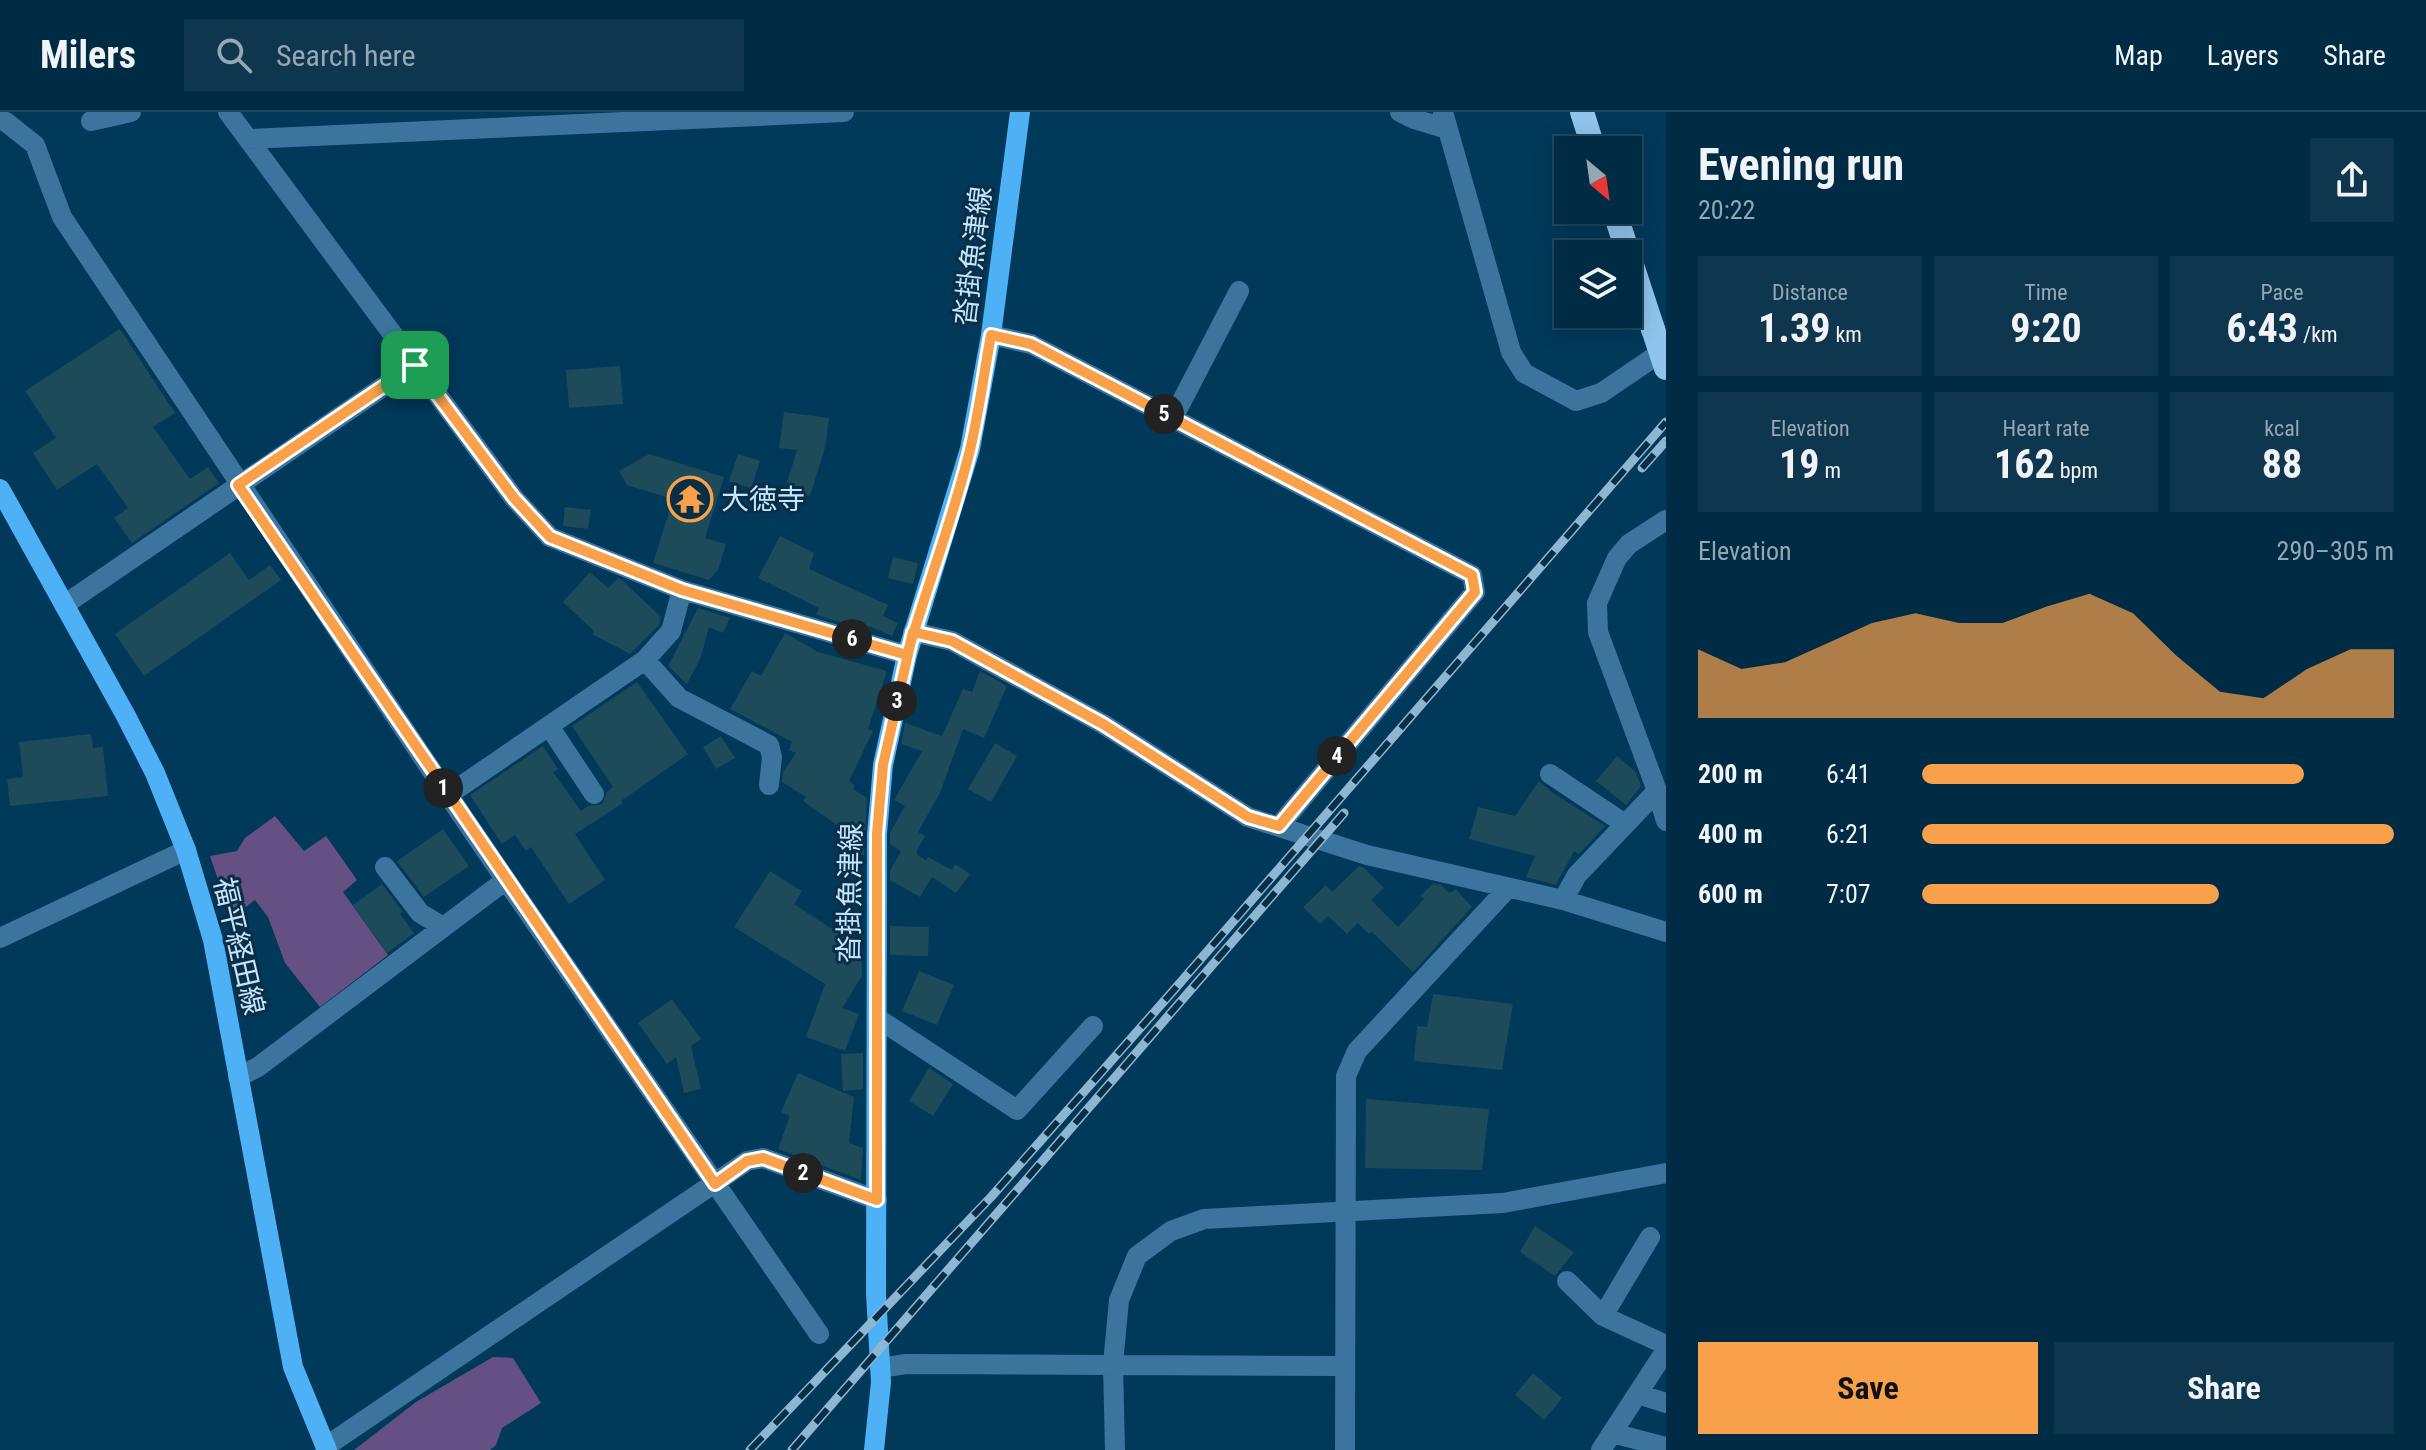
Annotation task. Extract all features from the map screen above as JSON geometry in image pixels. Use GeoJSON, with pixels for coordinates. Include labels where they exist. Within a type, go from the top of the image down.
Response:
{"type":"FeatureCollection","features":[{"type":"Feature","properties":{"kind":"highway"},"geometry":{"type":"LineString","coordinates":[[1582,112],[1590,136]]}},
{"type":"Feature","properties":{"kind":"highway"},"geometry":{"type":"LineString","coordinates":[[1619,224],[1660,339],[1666,368]]}},
{"type":"Feature","properties":{"kind":"main road","name":"沓掛魚津線"},"geometry":{"type":"LineString","coordinates":[[874,1450],[880,1368],[876,1294],[877,834],[883,765],[913,632],[970,449],[991,335],[1020,112]]}},
{"type":"Feature","properties":{"kind":"main road","name":"福平経田線"},"geometry":{"type":"LineString","coordinates":[[0,489],[155,773],[186,850],[213,940],[293,1367],[326,1448]]}},
{"type":"Feature","properties":{"kind":"street"},"geometry":{"type":"LineString","coordinates":[[91,121],[131,112]]}},
{"type":"Feature","properties":{"kind":"street"},"geometry":{"type":"LineString","coordinates":[[228,112],[514,498],[550,537],[682,590],[907,655]]}},
{"type":"Feature","properties":{"kind":"street"},"geometry":{"type":"LineString","coordinates":[[249,139],[844,112]]}},
{"type":"Feature","properties":{"kind":"street"},"geometry":{"type":"LineString","coordinates":[[1400,112],[1414,119],[1445,120],[1511,352],[1524,373],[1576,401],[1601,393],[1660,339]]}},
{"type":"Feature","properties":{"kind":"street"},"geometry":{"type":"LineString","coordinates":[[0,120],[35,145],[62,217],[238,485],[819,1334]]}},
{"type":"Feature","properties":{"kind":"street"},"geometry":{"type":"LineString","coordinates":[[1173,418],[1239,291]]}},
{"type":"Feature","properties":{"kind":"street"},"geometry":{"type":"LineString","coordinates":[[991,335],[1031,344],[1472,575],[1475,592],[1279,826]]}},
{"type":"Feature","properties":{"kind":"street"},"geometry":{"type":"LineString","coordinates":[[64,605],[415,365]]}},
{"type":"Feature","properties":{"kind":"street"},"geometry":{"type":"LineString","coordinates":[[1666,520],[1629,544],[1617,558],[1597,603],[1598,632],[1666,821]]}},
{"type":"Feature","properties":{"kind":"street"},"geometry":{"type":"LineString","coordinates":[[448,795],[645,660],[671,631],[682,590]]}},
{"type":"Feature","properties":{"kind":"street"},"geometry":{"type":"LineString","coordinates":[[913,632],[952,641],[1103,724],[1248,817],[1367,855],[1563,900],[1666,932]]}},
{"type":"Feature","properties":{"kind":"street"},"geometry":{"type":"LineString","coordinates":[[645,660],[679,698],[769,745],[772,757],[769,785]]}},
{"type":"Feature","properties":{"kind":"street"},"geometry":{"type":"LineString","coordinates":[[549,726],[594,794]]}},
{"type":"Feature","properties":{"kind":"street"},"geometry":{"type":"LineString","coordinates":[[1550,774],[1625,824]]}},
{"type":"Feature","properties":{"kind":"street"},"geometry":{"type":"LineString","coordinates":[[1563,900],[1577,875],[1657,791]]}},
{"type":"Feature","properties":{"kind":"street"},"geometry":{"type":"LineString","coordinates":[[0,938],[186,850]]}},
{"type":"Feature","properties":{"kind":"street"},"geometry":{"type":"LineString","coordinates":[[385,867],[420,913],[443,927]]}},
{"type":"Feature","properties":{"kind":"street"},"geometry":{"type":"LineString","coordinates":[[238,1077],[258,1067],[506,880]]}},
{"type":"Feature","properties":{"kind":"street"},"geometry":{"type":"LineString","coordinates":[[1345,1450],[1346,1076],[1350,1062],[1508,888]]}},
{"type":"Feature","properties":{"kind":"street"},"geometry":{"type":"LineString","coordinates":[[877,1018],[1017,1110],[1093,1026]]}},
{"type":"Feature","properties":{"kind":"street"},"geometry":{"type":"LineString","coordinates":[[326,1448],[747,1161],[763,1158],[877,1200]]}},
{"type":"Feature","properties":{"kind":"street"},"geometry":{"type":"LineString","coordinates":[[1115,1450],[1113,1364],[1119,1300],[1137,1256],[1171,1231],[1204,1219],[1503,1203],[1666,1173]]}},
{"type":"Feature","properties":{"kind":"street"},"geometry":{"type":"LineString","coordinates":[[1603,1316],[1650,1237]]}},
{"type":"Feature","properties":{"kind":"street"},"geometry":{"type":"LineString","coordinates":[[1567,1281],[1603,1316],[1666,1348],[1607,1442],[1666,1447]]}},
{"type":"Feature","properties":{"kind":"street"},"geometry":{"type":"LineString","coordinates":[[880,1368],[906,1364],[1344,1366]]}},
{"type":"Feature","properties":{"kind":"street"},"geometry":{"type":"LineString","coordinates":[[1638,1394],[1666,1403]]}},
{"type":"Feature","properties":{"kind":"shaded area"},"geometry":{"type":"Polygon","coordinates":[[[275,816],[304,851],[326,836],[357,880],[343,892],[388,955],[320,1007],[285,963],[268,917],[255,900],[231,918],[210,856],[237,851],[245,838],[275,816]]]}},
{"type":"Feature","properties":{"kind":"shaded area"},"geometry":{"type":"Polygon","coordinates":[[[493,1357],[513,1358],[541,1403],[502,1428],[496,1445],[490,1450],[354,1450],[416,1402],[493,1357]]]}},
{"type":"Feature","properties":{"kind":"building"},"geometry":{"type":"Polygon","coordinates":[[[120,329],[175,413],[153,427],[190,479],[208,467],[219,483],[132,543],[114,518],[128,508],[97,464],[57,490],[33,453],[56,438],[25,391],[120,329]]]}},
{"type":"Feature","properties":{"kind":"building"},"geometry":{"type":"Polygon","coordinates":[[[620,366],[623,404],[569,408],[566,370],[620,366]]]}},
{"type":"Feature","properties":{"kind":"building"},"geometry":{"type":"Polygon","coordinates":[[[784,412],[829,418],[825,448],[810,496],[785,489],[797,450],[779,448],[784,412]]]}},
{"type":"Feature","properties":{"kind":"building"},"geometry":{"type":"Polygon","coordinates":[[[649,454],[724,477],[705,538],[726,544],[718,570],[709,580],[653,563],[673,499],[627,485],[619,471],[649,454]]]}},
{"type":"Feature","properties":{"kind":"building"},"geometry":{"type":"Polygon","coordinates":[[[738,454],[760,461],[751,488],[729,481],[738,454]]]}},
{"type":"Feature","properties":{"kind":"building"},"geometry":{"type":"Polygon","coordinates":[[[565,507],[591,510],[588,529],[563,526],[565,507]]]}},
{"type":"Feature","properties":{"kind":"building"},"geometry":{"type":"Polygon","coordinates":[[[780,536],[814,553],[809,569],[888,605],[883,616],[898,623],[892,636],[869,626],[867,630],[816,615],[819,608],[758,578],[780,536]]]}},
{"type":"Feature","properties":{"kind":"building"},"geometry":{"type":"Polygon","coordinates":[[[230,553],[249,580],[270,565],[281,580],[144,676],[115,634],[230,553]]]}},
{"type":"Feature","properties":{"kind":"building"},"geometry":{"type":"Polygon","coordinates":[[[893,557],[918,563],[913,584],[888,578],[893,557]]]}},
{"type":"Feature","properties":{"kind":"building"},"geometry":{"type":"Polygon","coordinates":[[[590,572],[608,588],[618,578],[622,580],[661,617],[659,625],[630,654],[592,634],[594,631],[563,602],[590,572]]]}},
{"type":"Feature","properties":{"kind":"building"},"geometry":{"type":"Polygon","coordinates":[[[698,608],[730,618],[723,633],[709,627],[701,657],[687,684],[668,666],[698,608]]]}},
{"type":"Feature","properties":{"kind":"building"},"geometry":{"type":"Polygon","coordinates":[[[785,633],[818,652],[887,671],[868,729],[873,731],[849,781],[855,786],[853,789],[867,798],[864,855],[840,855],[841,828],[803,801],[806,797],[782,782],[783,772],[796,753],[789,750],[792,742],[730,709],[752,671],[761,676],[785,633]]]}},
{"type":"Feature","properties":{"kind":"building"},"geometry":{"type":"Polygon","coordinates":[[[980,671],[1007,686],[984,738],[963,729],[940,793],[918,832],[925,836],[917,850],[917,855],[926,860],[928,857],[952,870],[955,864],[970,874],[956,893],[932,877],[920,897],[890,880],[890,871],[901,851],[890,844],[890,833],[905,806],[894,800],[922,751],[901,744],[905,723],[942,736],[963,689],[972,692],[980,671]]]}},
{"type":"Feature","properties":{"kind":"building"},"geometry":{"type":"Polygon","coordinates":[[[637,682],[688,754],[621,801],[623,803],[575,834],[605,880],[569,904],[531,847],[526,851],[515,835],[502,844],[470,795],[543,746],[558,769],[553,772],[581,811],[588,806],[602,804],[613,787],[572,726],[637,682]]]}},
{"type":"Feature","properties":{"kind":"building"},"geometry":{"type":"Polygon","coordinates":[[[91,734],[93,748],[103,747],[108,796],[10,806],[7,779],[23,777],[19,742],[91,734]]]}},
{"type":"Feature","properties":{"kind":"building"},"geometry":{"type":"Polygon","coordinates":[[[721,736],[735,758],[716,769],[703,747],[721,736]]]}},
{"type":"Feature","properties":{"kind":"building"},"geometry":{"type":"Polygon","coordinates":[[[995,743],[1017,756],[991,802],[968,789],[995,743]]]}},
{"type":"Feature","properties":{"kind":"building"},"geometry":{"type":"Polygon","coordinates":[[[1617,756],[1636,772],[1641,786],[1626,805],[1596,781],[1617,756]]]}},
{"type":"Feature","properties":{"kind":"building"},"geometry":{"type":"Polygon","coordinates":[[[1539,781],[1605,826],[1579,854],[1574,851],[1556,885],[1526,877],[1535,856],[1469,839],[1478,807],[1515,816],[1539,781]]]}},
{"type":"Feature","properties":{"kind":"building"},"geometry":{"type":"Polygon","coordinates":[[[443,829],[469,866],[424,897],[397,861],[443,829]]]}},
{"type":"Feature","properties":{"kind":"building"},"geometry":{"type":"Polygon","coordinates":[[[1359,866],[1384,888],[1371,900],[1398,927],[1424,899],[1420,896],[1433,884],[1441,885],[1449,893],[1456,889],[1472,907],[1413,972],[1372,932],[1369,934],[1358,923],[1347,934],[1328,916],[1320,924],[1303,907],[1326,885],[1332,892],[1359,866]]]}},
{"type":"Feature","properties":{"kind":"building"},"geometry":{"type":"Polygon","coordinates":[[[770,871],[802,891],[794,904],[861,948],[862,976],[842,1008],[859,1014],[845,1051],[806,1037],[825,984],[734,927],[770,871]]]}},
{"type":"Feature","properties":{"kind":"building"},"geometry":{"type":"Polygon","coordinates":[[[382,884],[414,933],[387,953],[353,905],[382,884]]]}},
{"type":"Feature","properties":{"kind":"building"},"geometry":{"type":"Polygon","coordinates":[[[890,926],[929,927],[928,956],[890,955],[890,926]]]}},
{"type":"Feature","properties":{"kind":"building"},"geometry":{"type":"Polygon","coordinates":[[[919,971],[954,985],[937,1025],[902,1011],[919,971]]]}},
{"type":"Feature","properties":{"kind":"building"},"geometry":{"type":"Polygon","coordinates":[[[1433,994],[1513,1004],[1502,1070],[1414,1061],[1417,1026],[1427,1027],[1433,994]]]}},
{"type":"Feature","properties":{"kind":"building"},"geometry":{"type":"Polygon","coordinates":[[[672,999],[701,1039],[691,1046],[701,1089],[684,1093],[676,1057],[667,1064],[638,1023],[672,999]]]}},
{"type":"Feature","properties":{"kind":"building"},"geometry":{"type":"Polygon","coordinates":[[[863,1053],[863,1089],[843,1091],[841,1054],[863,1053]]]}},
{"type":"Feature","properties":{"kind":"building"},"geometry":{"type":"Polygon","coordinates":[[[929,1068],[953,1084],[933,1116],[909,1101],[929,1068]]]}},
{"type":"Feature","properties":{"kind":"building"},"geometry":{"type":"Polygon","coordinates":[[[798,1073],[854,1097],[849,1143],[863,1148],[861,1180],[778,1149],[790,1116],[781,1112],[798,1073]]]}},
{"type":"Feature","properties":{"kind":"building"},"geometry":{"type":"Polygon","coordinates":[[[1366,1099],[1489,1109],[1482,1170],[1365,1168],[1366,1099]]]}},
{"type":"Feature","properties":{"kind":"building"},"geometry":{"type":"Polygon","coordinates":[[[1535,1226],[1574,1252],[1555,1276],[1520,1252],[1535,1226]]]}},
{"type":"Feature","properties":{"kind":"building"},"geometry":{"type":"Polygon","coordinates":[[[1533,1373],[1562,1398],[1544,1420],[1515,1395],[1533,1373]]]}},
{"type":"Feature","properties":{"kind":"railway"},"geometry":{"type":"LineString","coordinates":[[750,1450],[991,1197],[1666,422]]}},
{"type":"Feature","properties":{"kind":"railway"},"geometry":{"type":"LineString","coordinates":[[1642,468],[1666,441]]}},
{"type":"Feature","properties":{"kind":"railway"},"geometry":{"type":"LineString","coordinates":[[792,1450],[1344,813]]}},
{"type":"Feature","properties":{"kind":"place","name":"大徳寺"},"geometry":{"type":"Point","coordinates":[690,499]}},
{"type":"Feature","properties":{"kind":"route"},"geometry":{"type":"LineString","coordinates":[[415,365],[238,485],[715,1184],[747,1161],[763,1158],[877,1200],[877,834],[883,765],[913,632],[952,641],[1103,724],[1248,817],[1279,826],[1475,592],[1472,575],[1031,344],[991,335],[970,449],[943,541],[913,632],[907,655],[682,590],[550,537],[514,498],[415,365]]}}]}
